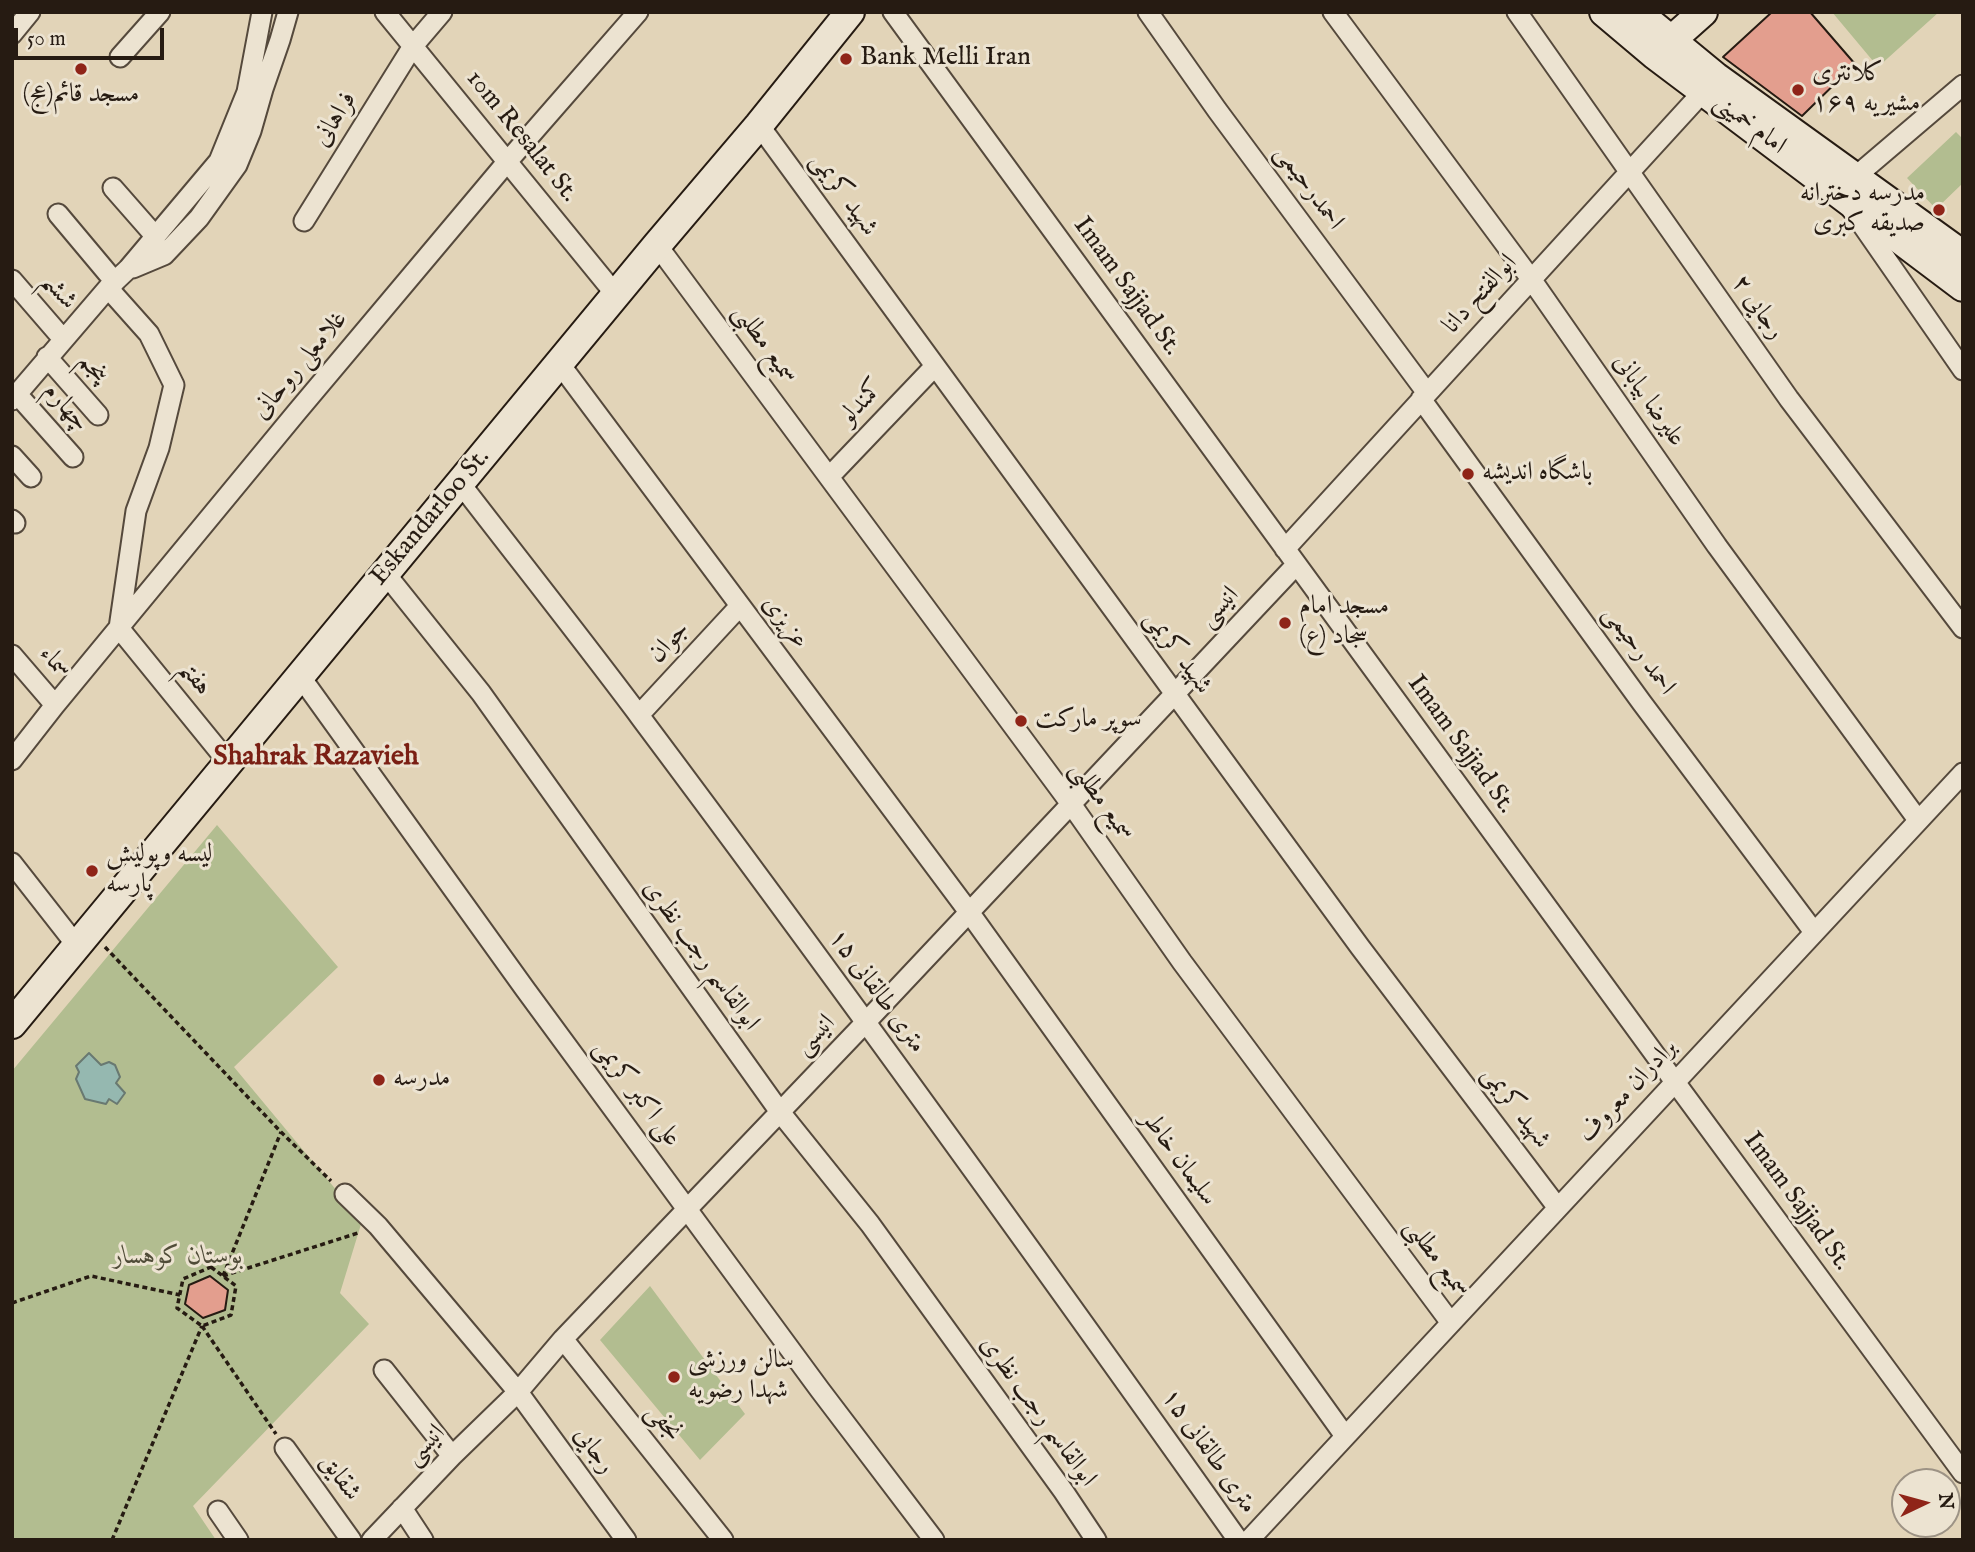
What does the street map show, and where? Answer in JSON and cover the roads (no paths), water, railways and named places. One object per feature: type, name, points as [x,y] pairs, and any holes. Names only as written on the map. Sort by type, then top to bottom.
[{"type":"main road","name":"Eskandarloo St.","points":[[12,1024],[850,12]]},
{"type":"main road","points":[[1663,48],[1703,12]]},
{"type":"main road","name":"امام خمینی","points":[[1629,16],[1663,48],[1848,186],[1963,287]]},
{"type":"main road","name":"امام خمینی","points":[[1848,186],[1963,255]]},
{"type":"street","points":[[12,34],[30,12]]},
{"type":"street","points":[[120,57],[160,12]]},
{"type":"street","points":[[14,397],[219,162],[247,92],[262,12]]},
{"type":"street","points":[[117,280],[164,256],[199,218],[237,164],[251,131],[288,12]]},
{"type":"street","name":"10m Resalat St.","points":[[385,12],[616,295]]},
{"type":"street","name":"فراهانی","points":[[304,221],[413,46],[442,12]]},
{"type":"street","name":"غلامعلی روحانی","points":[[12,760],[296,413],[507,162],[638,12]]},
{"type":"street","name":"Imam Sajjad St.","points":[[893,12],[1963,1473]]},
{"type":"street","name":"احمدرحیمی","points":[[1148,12],[1424,396]]},
{"type":"street","name":"علیرضا بیابانی","points":[[1334,12],[1531,279],[1717,546],[1918,820]]},
{"type":"street","name":"رجایی ۲","points":[[1517,12],[1789,399],[1963,628]]},
{"type":"street","name":"ابوالفتح دانا","points":[[1290,557],[1424,396],[1710,84]]},
{"type":"street","points":[[1963,85],[1848,186],[1963,370]]},
{"type":"street","name":"شهید کریمی","points":[[759,125],[1360,947],[1558,1208]]},
{"type":"street","points":[[113,188],[156,237]]},
{"type":"street","points":[[58,214],[117,280],[149,334],[174,385],[159,447],[135,511],[119,628]]},
{"type":"street","name":"سمیع مطلبی","points":[[657,245],[1451,1323]]},
{"type":"street","name":"ششم","points":[[12,280],[64,339]]},
{"type":"street","name":"پنجم","points":[[47,357],[98,415]]},
{"type":"street","name":"عزیزی","points":[[559,363],[969,912]]},
{"type":"street","name":"کمندلو","points":[[829,477],[935,366]]},
{"type":"street","name":"احمد رحیمی","points":[[1424,396],[1642,703],[1814,932]]},
{"type":"street","name":"چهارم","points":[[14,397],[73,457]]},
{"type":"street","points":[[12,456],[31,477]]},
{"type":"street","name":"۱۵ متری طالقانی","points":[[460,483],[639,715],[1067,1300],[1238,1540]]},
{"type":"street","name":"انیسی","points":[[372,1540],[518,1392],[563,1339],[1175,694],[1290,557]]},
{"type":"street","name":"ابوالقاسم رجب نظری","points":[[385,573],[481,693],[780,1112],[870,1224],[1096,1540]]},
{"type":"street","name":"جوان","points":[[639,715],[739,607]]},
{"type":"street","name":"هفتم","points":[[119,628],[228,762]]},
{"type":"street","name":"سماء","points":[[12,655],[55,705]]},
{"type":"street","name":"علی اکبر کریمی","points":[[300,676],[525,989],[820,1390],[934,1540]]},
{"type":"street","name":"برادران معروف","points":[[1249,1540],[1963,773]]},
{"type":"street","points":[[12,863],[83,938]]},
{"type":"street","name":"سلیمان خاطر","points":[[969,912],[1345,1436]]},
{"type":"street","name":"رجایی","points":[[345,1194],[378,1226],[518,1392],[626,1540]]},
{"type":"street","name":"نجفی","points":[[563,1339],[723,1540]]},
{"type":"street","points":[[384,1370],[452,1456]]},
{"type":"street","name":"شقایق","points":[[285,1448],[351,1540]]},
{"type":"street","points":[[402,1508],[423,1540]]},
{"type":"street","points":[[218,1511],[238,1540]]},
{"type":"water","points":[[89,1053],[101,1065],[109,1062],[115,1065],[120,1077],[116,1083],[125,1093],[117,1104],[109,1099],[106,1104],[85,1099],[76,1079],[79,1072],[76,1066]]},
{"type":"place","name":"Bank Melli Iran","points":[[846,59]]},
{"type":"place","name":"مسجد قائم(عج)","points":[[81,69]]},
{"type":"place","name":"کلانتری ۱۶۹ مشیریه","points":[[1798,90]]},
{"type":"place","name":"مدرسه دخترانه صدیقه کبری","points":[[1939,210]]},
{"type":"place","name":"باشگاه اندیشه","points":[[1468,474]]},
{"type":"place","name":"مسجد امام سجاد (ع)","points":[[1285,623]]},
{"type":"place","name":"سوپر مارکت","points":[[1021,721]]},
{"type":"place","name":"لیسه وپولیش پارسه","points":[[92,871]]},
{"type":"place","name":"مدرسه","points":[[379,1080]]},
{"type":"place","name":"سالن ورزشی شهدا رضویه","points":[[674,1377]]},
{"type":"district","name":"Shahrak Razavieh","points":[[316,758]]},
{"type":"park label","name":"بوستان کوهسار","points":[[178,1258]]}]
